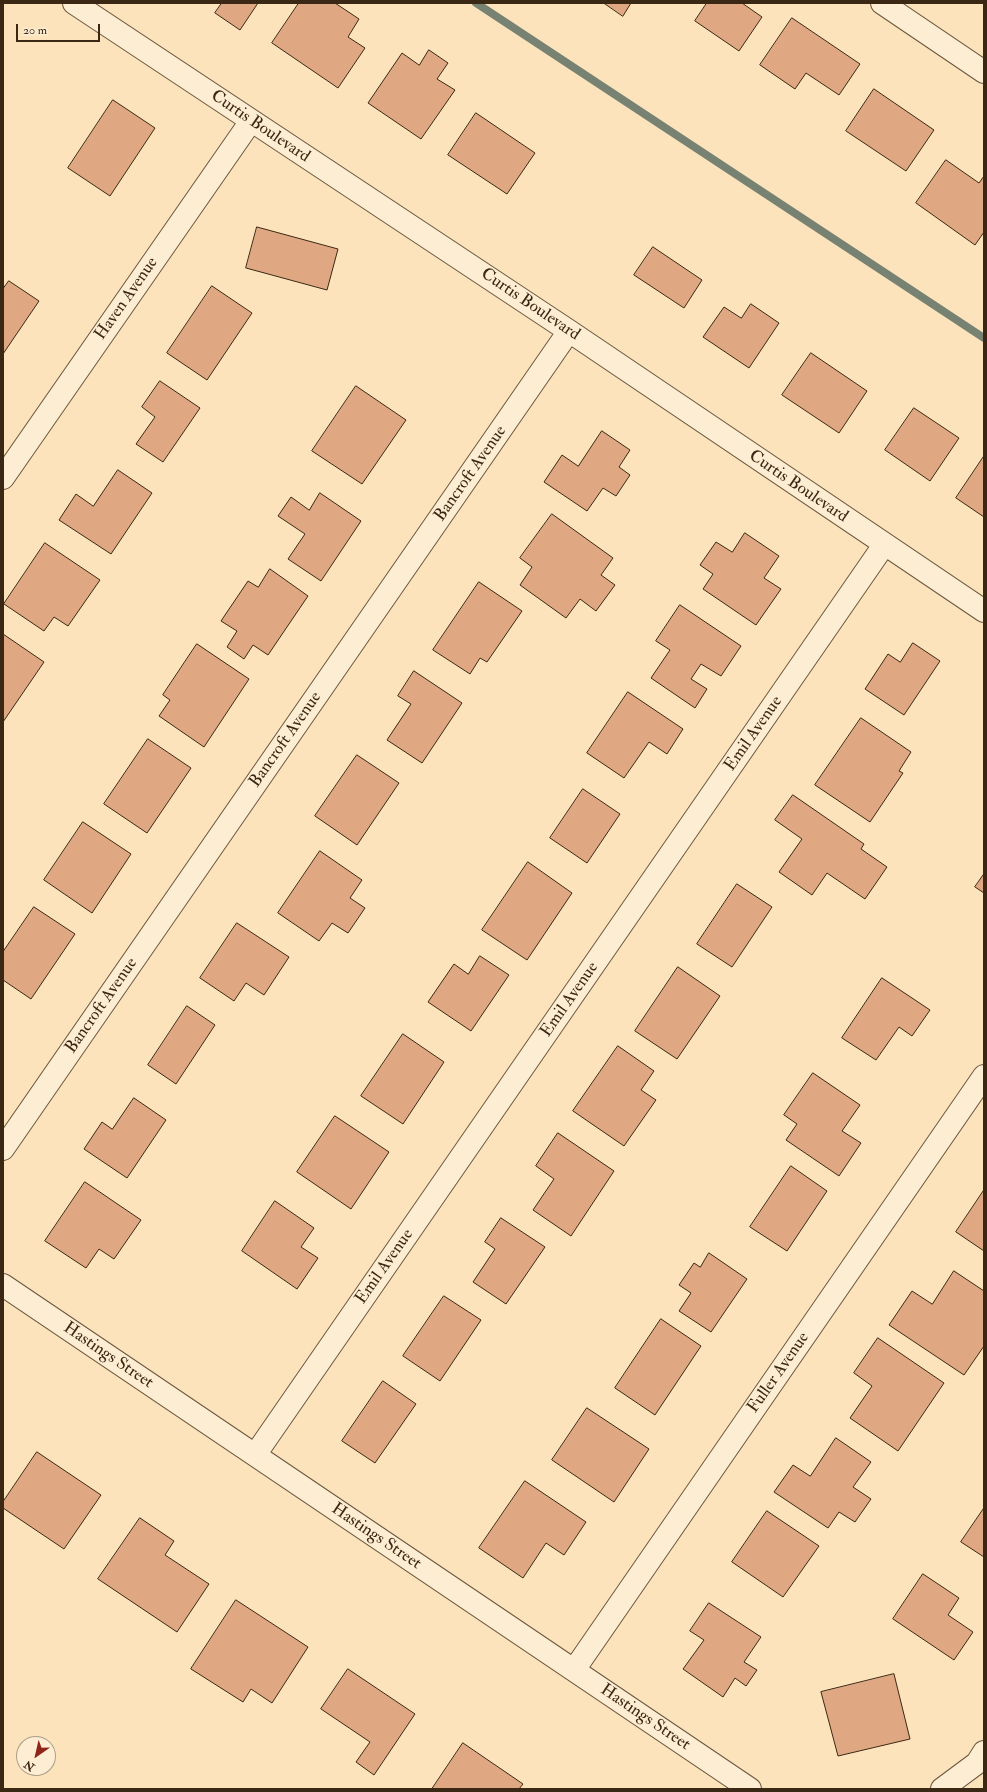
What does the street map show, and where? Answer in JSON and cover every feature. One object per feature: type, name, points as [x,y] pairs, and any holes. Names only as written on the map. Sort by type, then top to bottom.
[{"type":"street","name":"Curtis Boulevard","points":[[74,3],[569,331],[884,545],[984,611]]},
{"type":"street","points":[[882,3],[984,72]]},
{"type":"street","name":"Haven Avenue","points":[[3,478],[251,121]]},
{"type":"street","name":"Bancroft Avenue","points":[[3,1149],[569,331]]},
{"type":"street","name":"Emil Avenue","points":[[255,1455],[884,545]]},
{"type":"street","name":"Fuller Avenue","points":[[574,1670],[984,1076]]},
{"type":"street","name":"Hastings Street","points":[[3,1285],[750,1789]]},
{"type":"street","points":[[942,1789],[977,1763],[984,1752]]},
{"type":"building","points":[[222,3],[258,3],[240,30],[215,13]]},
{"type":"building","points":[[299,3],[335,3],[359,19],[348,37],[365,48],[338,88],[272,43]]},
{"type":"building","points":[[604,3],[631,3],[623,16]]},
{"type":"building","points":[[707,3],[742,3],[762,17],[739,51],[695,21]]},
{"type":"building","points":[[792,18],[860,64],[839,95],[806,73],[795,89],[760,65]]},
{"type":"building","points":[[429,50],[448,63],[437,79],[455,90],[421,139],[368,103],[402,53],[419,65]]},
{"type":"building","points":[[874,89],[934,130],[906,171],[846,131]]},
{"type":"building","points":[[113,100],[155,128],[110,196],[68,168]]},
{"type":"building","points":[[476,113],[535,153],[507,194],[448,155]]},
{"type":"building","points":[[946,160],[979,183],[984,176],[984,232],[975,245],[916,203]]},
{"type":"building","points":[[257,227],[338,249],[327,290],[246,268]]},
{"type":"building","points":[[653,247],[702,280],[684,308],[634,275]]},
{"type":"building","points":[[9,281],[39,301],[3,354],[3,289]]},
{"type":"building","points":[[212,286],[252,313],[207,380],[167,353]]},
{"type":"building","points":[[751,304],[779,323],[749,368],[703,337],[724,307],[741,318]]},
{"type":"building","points":[[811,353],[867,391],[839,433],[782,395]]},
{"type":"building","points":[[160,381],[200,408],[163,462],[136,444],[155,417],[142,407]]},
{"type":"building","points":[[356,386],[406,420],[362,484],[312,451]]},
{"type":"building","points":[[914,408],[959,438],[930,481],[885,450]]},
{"type":"building","points":[[602,431],[630,450],[619,467],[630,475],[616,496],[603,488],[587,511],[544,482],[562,455],[578,466]]},
{"type":"building","points":[[984,456],[984,517],[956,498]]},
{"type":"building","points":[[118,470],[152,493],[111,554],[59,520],[76,494],[93,506]]},
{"type":"building","points":[[320,493],[361,521],[321,581],[288,559],[305,534],[278,516],[291,497],[309,510]]},
{"type":"building","points":[[552,514],[613,558],[601,575],[615,585],[596,611],[580,599],[566,618],[520,585],[532,567],[520,558]]},
{"type":"building","points":[[745,533],[779,556],[764,578],[781,589],[756,625],[703,589],[713,574],[700,565],[716,542],[732,552]]},
{"type":"building","points":[[45,543],[100,580],[68,626],[54,617],[44,631],[4,604]]},
{"type":"building","points":[[270,569],[308,596],[268,655],[253,645],[244,659],[227,647],[237,631],[221,621],[248,581],[258,587]]},
{"type":"building","points":[[479,582],[522,611],[487,662],[480,658],[470,674],[433,650]]},
{"type":"building","points":[[680,605],[741,646],[721,676],[701,664],[691,679],[707,689],[695,708],[651,678],[670,650],[656,641]]},
{"type":"building","points":[[3,634],[44,662],[3,722]]},
{"type":"building","points":[[913,643],[940,661],[904,715],[865,689],[888,654],[900,662]]},
{"type":"building","points":[[197,644],[249,679],[204,747],[159,716],[170,700],[163,695]]},
{"type":"building","points":[[414,671],[462,703],[422,763],[387,740],[411,704],[398,696]]},
{"type":"building","points":[[628,692],[683,729],[667,754],[649,742],[624,778],[587,753]]},
{"type":"building","points":[[861,718],[911,752],[899,771],[903,773],[870,822],[815,785]]},
{"type":"building","points":[[148,739],[191,768],[147,833],[104,804]]},
{"type":"building","points":[[357,755],[399,783],[357,845],[315,816]]},
{"type":"building","points":[[583,789],[620,814],[587,863],[550,838]]},
{"type":"building","points":[[793,795],[864,844],[861,849],[887,867],[865,899],[827,873],[812,895],[779,872],[802,839],[775,820]]},
{"type":"building","points":[[83,822],[131,854],[92,913],[44,880]]},
{"type":"building","points":[[320,851],[362,880],[350,898],[365,908],[348,933],[332,923],[319,941],[278,913]]},
{"type":"building","points":[[528,862],[572,893],[527,960],[482,930]]},
{"type":"building","points":[[984,874],[984,893],[975,887]]},
{"type":"building","points":[[737,884],[772,907],[732,967],[697,944]]},
{"type":"building","points":[[34,907],[75,934],[31,999],[3,980],[3,952]]},
{"type":"building","points":[[237,923],[289,957],[264,995],[246,983],[234,1001],[200,978]]},
{"type":"building","points":[[480,956],[509,975],[471,1031],[428,1002],[454,964],[468,974]]},
{"type":"building","points":[[678,967],[720,996],[677,1059],[635,1031]]},
{"type":"building","points":[[882,978],[930,1010],[912,1036],[899,1027],[876,1060],[842,1038]]},
{"type":"building","points":[[187,1006],[215,1025],[176,1084],[148,1065]]},
{"type":"building","points":[[403,1034],[444,1062],[403,1124],[361,1096]]},
{"type":"building","points":[[618,1046],[654,1071],[641,1090],[656,1100],[624,1146],[573,1111]]},
{"type":"building","points":[[813,1073],[860,1105],[842,1131],[861,1143],[839,1176],[786,1140],[797,1124],[784,1115]]},
{"type":"building","points":[[134,1098],[166,1120],[127,1178],[84,1149],[102,1122],[112,1129]]},
{"type":"building","points":[[335,1116],[389,1152],[351,1209],[297,1172]]},
{"type":"building","points":[[558,1133],[614,1171],[571,1236],[533,1210],[554,1179],[536,1166]]},
{"type":"building","points":[[791,1166],[827,1191],[787,1251],[750,1227]]},
{"type":"building","points":[[85,1182],[141,1220],[114,1259],[99,1249],[86,1268],[45,1241]]},
{"type":"building","points":[[984,1190],[984,1251],[956,1232]]},
{"type":"building","points":[[275,1201],[314,1228],[301,1247],[318,1258],[297,1289],[242,1251]]},
{"type":"building","points":[[501,1218],[545,1247],[506,1304],[473,1282],[495,1249],[485,1242]]},
{"type":"building","points":[[709,1253],[747,1279],[711,1332],[679,1311],[691,1293],[679,1285],[694,1263],[700,1267]]},
{"type":"building","points":[[954,1271],[984,1291],[984,1346],[964,1375],[889,1325],[912,1291],[932,1304]]},
{"type":"building","points":[[444,1296],[481,1320],[440,1381],[403,1356]]},
{"type":"building","points":[[661,1319],[701,1346],[655,1415],[615,1388]]},
{"type":"building","points":[[878,1338],[944,1383],[898,1451],[850,1418],[872,1386],[854,1373]]},
{"type":"building","points":[[383,1381],[416,1404],[375,1463],[342,1441]]},
{"type":"building","points":[[587,1408],[649,1449],[614,1502],[552,1460]]},
{"type":"building","points":[[836,1438],[871,1462],[853,1487],[871,1499],[855,1522],[839,1512],[828,1528],[774,1492],[793,1465],[810,1476]]},
{"type":"building","points":[[37,1452],[101,1495],[64,1549],[3,1508],[3,1502]]},
{"type":"building","points":[[525,1481],[586,1522],[564,1555],[546,1543],[523,1578],[479,1548]]},
{"type":"building","points":[[984,1508],[984,1557],[961,1542]]},
{"type":"building","points":[[767,1511],[819,1546],[783,1597],[732,1562]]},
{"type":"building","points":[[140,1518],[174,1541],[165,1555],[209,1584],[177,1632],[98,1579]]},
{"type":"building","points":[[923,1574],[959,1598],[948,1615],[973,1632],[954,1660],[893,1619]]},
{"type":"building","points":[[236,1600],[308,1647],[272,1703],[251,1689],[243,1702],[191,1669]]},
{"type":"building","points":[[709,1603],[761,1637],[744,1662],[757,1670],[746,1686],[735,1678],[723,1697],[683,1669],[704,1640],[690,1631]]},
{"type":"building","points":[[348,1669],[415,1714],[374,1775],[356,1762],[370,1742],[321,1709]]},
{"type":"building","points":[[894,1674],[910,1739],[838,1756],[821,1692]]},
{"type":"building","points":[[463,1743],[523,1784],[519,1789],[432,1789]]},
{"type":"waterway","points":[[476,3],[984,338]]}]
